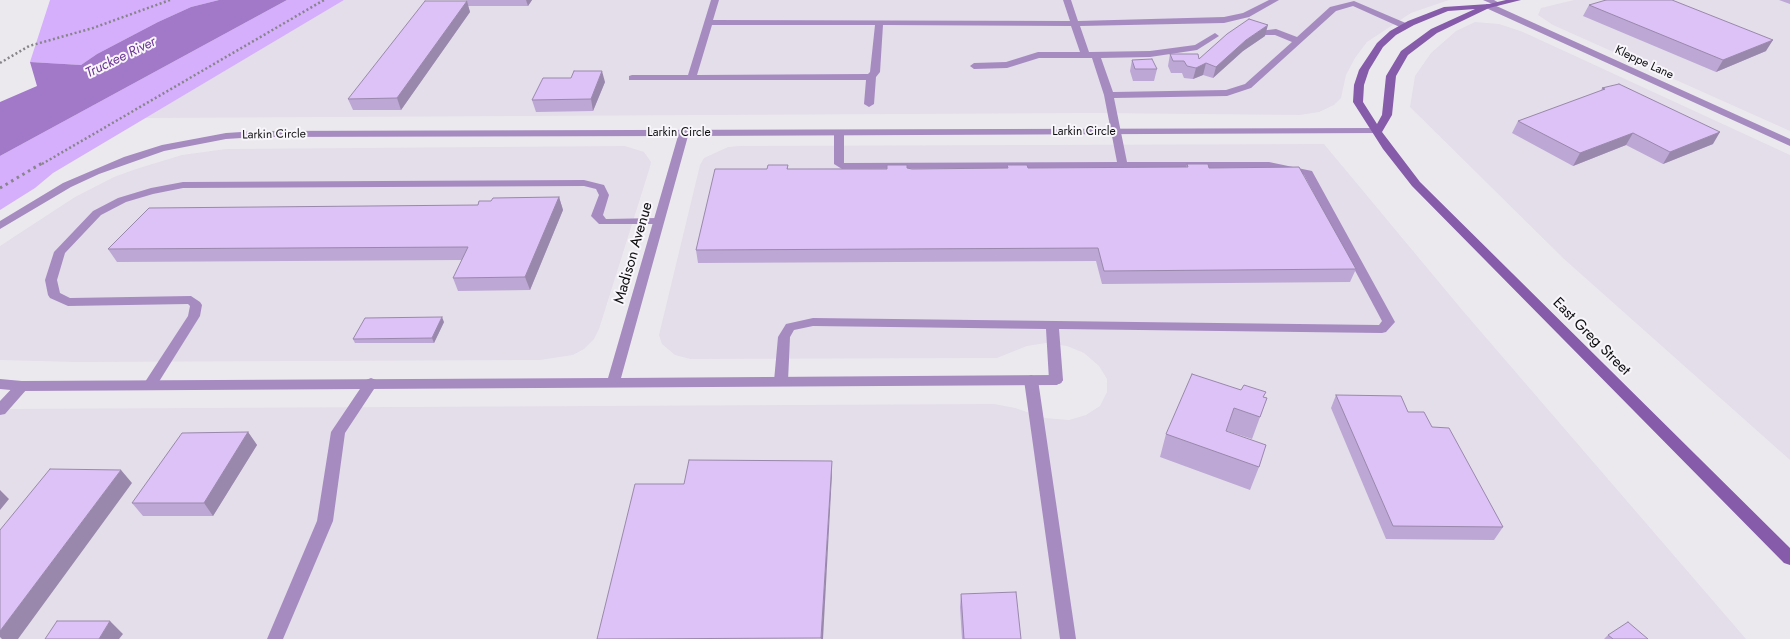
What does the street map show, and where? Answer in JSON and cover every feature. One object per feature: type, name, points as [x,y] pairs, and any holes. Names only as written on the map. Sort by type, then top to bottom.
[{"type":"main road","name":"East Greg Street","points":[[1517,0],[1447,9],[1405,26],[1380,45],[1371,56],[1359,85],[1358,102],[1400,165],[1436,205],[1790,558]]},
{"type":"main road","name":"East Greg Street","points":[[1378,131],[1387,116],[1391,76],[1404,53],[1434,31],[1467,18],[1491,3]]},
{"type":"street","points":[[692,78],[715,0]]},
{"type":"street","points":[[1067,0],[1085,55]]},
{"type":"street","points":[[709,22],[1075,24],[1224,20],[1246,15],[1275,0]]},
{"type":"street","points":[[1109,95],[1227,94],[1248,86],[1333,9],[1354,3],[1405,26]]},
{"type":"street","name":"Kleppe Lane","points":[[1491,3],[1790,143]]},
{"type":"street","points":[[1224,20],[1240,26]]},
{"type":"street","points":[[869,104],[872,78],[875,72],[879,22]]},
{"type":"street","points":[[1262,32],[1276,32],[1298,41]]},
{"type":"street","points":[[974,66],[1007,64],[1038,56],[1150,54],[1197,47],[1215,36]]},
{"type":"street","points":[[1096,55],[1109,95],[1123,166]]},
{"type":"street","points":[[632,78],[872,78]]},
{"type":"street","name":"Larkin Circle","points":[[0,226],[67,185],[103,168],[162,148],[226,136],[1378,131]]},
{"type":"street","points":[[781,381],[784,337],[790,327],[813,322],[1382,329],[1389,322],[1308,173],[1296,169],[1269,165],[842,166],[839,164],[839,132]]},
{"type":"street","name":"Madison Avenue","points":[[613,382],[684,133]]},
{"type":"street","points":[[150,385],[194,316],[196,305],[191,300],[68,302],[54,294],[51,280],[60,252],[97,214],[129,198],[151,191],[183,186],[584,184],[600,187],[604,195],[598,216],[603,222],[658,222]]},
{"type":"street","points":[[0,384],[22,386],[1056,380],[1052,325]]},
{"type":"street","points":[[1031,380],[1068,639]]},
{"type":"street","points":[[276,639],[325,521],[338,432],[371,383]]},
{"type":"street","points":[[0,410],[22,386]]},
{"type":"path","points":[[0,63],[29,46],[93,28],[170,0]]},
{"type":"path","points":[[0,188],[324,0]]},
{"type":"shaded area","points":[[50,0],[219,0],[191,7],[158,22],[97,54],[81,65],[30,62]]},
{"type":"shaded area","points":[[287,0],[344,0],[53,173],[35,188],[0,210],[0,156]]},
{"type":"shaded area","points":[[344,0],[1449,0],[1411,13],[1367,42],[1355,58],[1346,75],[1341,98],[1334,105],[1319,112],[1300,115],[1093,113],[145,118]]},
{"type":"shaded area","points":[[1574,0],[1790,0],[1790,131],[1553,25],[1538,15],[1541,8]]},
{"type":"shaded area","points":[[1475,22],[1499,24],[1523,32],[1790,155],[1790,460],[1564,259],[1410,107],[1415,76],[1431,53],[1456,31]]},
{"type":"shaded area","points":[[1324,144],[1463,311],[1746,639],[0,639],[0,409],[994,404],[1015,408],[1045,418],[1069,420],[1086,415],[1100,406],[1107,392],[1107,379],[1099,366],[1084,353],[1067,346],[1046,343],[1027,346],[997,358],[690,359],[675,355],[662,344],[659,335],[700,165],[704,158],[728,147],[739,146]]},
{"type":"shaded area","points":[[625,146],[644,152],[651,162],[650,167],[599,329],[594,339],[584,349],[573,355],[540,360],[76,362],[0,360],[0,246],[75,197],[114,177],[136,169],[182,155],[226,149]]},
{"type":"water","name":"Truckee River","points":[[219,0],[287,0],[0,156],[0,102],[37,86],[30,62],[81,65],[97,54],[158,22],[191,7]]},
{"type":"building","points":[[1606,0],[1672,0],[1773,40],[1723,60],[1589,5]]},
{"type":"building","points":[[425,1],[467,1],[397,98],[348,99]]},
{"type":"building","points":[[1249,19],[1268,25],[1246,40],[1216,67],[1206,63],[1196,68],[1187,66],[1184,61],[1173,61],[1170,54],[1198,54],[1199,59],[1227,34]]},
{"type":"building","points":[[1152,59],[1157,69],[1135,69],[1132,60]]},
{"type":"building","points":[[574,71],[602,71],[591,99],[532,100],[543,78],[571,78]]},
{"type":"building","points":[[1619,84],[1720,132],[1670,152],[1633,133],[1580,153],[1518,121],[1605,89],[1602,88]]},
{"type":"building","points":[[1187,164],[1208,164],[1209,168],[1299,167],[1356,269],[1104,271],[1098,248],[696,250],[715,169],[767,169],[768,165],[788,165],[787,169],[887,169],[887,165],[907,165],[907,168],[912,169],[1008,168],[1007,165],[1027,165],[1028,168],[1188,167]]},
{"type":"building","points":[[559,197],[525,277],[453,278],[468,247],[108,249],[149,208],[478,205],[479,201],[491,201],[493,198]]},
{"type":"building","points":[[442,317],[432,338],[353,339],[365,318]]},
{"type":"building","points":[[1192,374],[1241,390],[1244,385],[1266,392],[1263,397],[1267,398],[1260,417],[1234,408],[1226,431],[1266,445],[1259,467],[1166,434]]},
{"type":"building","points":[[1336,395],[1401,396],[1408,412],[1424,412],[1432,427],[1449,428],[1503,527],[1393,526]]},
{"type":"building","points":[[248,432],[204,503],[132,503],[182,433]]},
{"type":"building","points":[[689,460],[832,461],[821,638],[597,639],[635,484],[684,484]]},
{"type":"building","points":[[50,469],[121,470],[0,631],[0,530]]},
{"type":"building","points":[[1016,592],[1021,639],[964,639],[961,594]]},
{"type":"building","points":[[57,621],[110,621],[99,639],[45,639]]},
{"type":"building","points":[[1628,622],[1648,639],[1613,639],[1608,635]]}]
